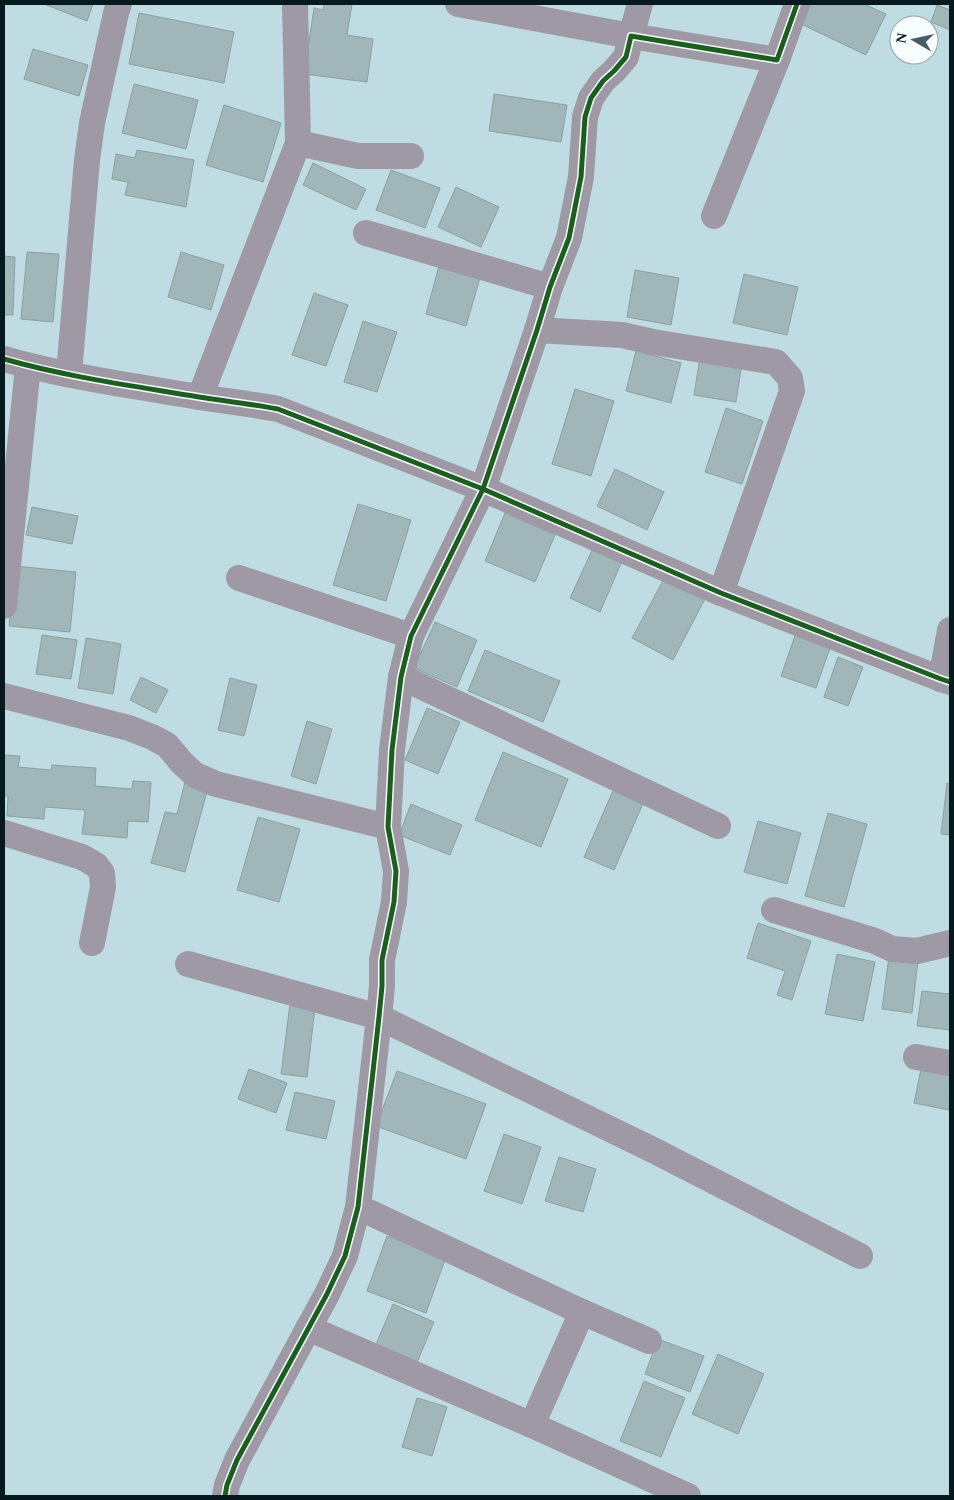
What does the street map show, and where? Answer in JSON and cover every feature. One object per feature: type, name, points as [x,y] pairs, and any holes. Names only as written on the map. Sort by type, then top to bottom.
[{"type":"street","points":[[68,374],[92,123],[119,4]]},
{"type":"street","points":[[200,397],[298,143],[296,4]]},
{"type":"street","points":[[458,4],[631,36],[777,60]]},
{"type":"street","points":[[225,1496],[227,1485],[237,1460],[327,1294],[345,1256],[358,1207],[379,1017],[382,960],[394,902],[396,871],[388,827],[392,750],[401,677],[411,636],[483,489],[550,287],[569,238],[581,177],[586,117],[591,98],[603,81],[626,57],[640,4]]},
{"type":"street","points":[[714,216],[777,60],[797,4]]},
{"type":"street","points":[[298,143],[358,156],[410,156]]},
{"type":"street","points":[[366,233],[550,287]]},
{"type":"street","points":[[537,330],[622,335],[653,342],[776,362],[790,378],[792,391],[720,593]]},
{"type":"street","points":[[4,606],[16,362],[68,374],[278,409],[483,489],[720,593],[946,681],[950,630]]},
{"type":"street","points":[[239,578],[411,636]]},
{"type":"street","points":[[401,677],[718,826]]},
{"type":"street","points":[[4,696],[129,728],[152,737],[167,745],[195,775],[216,784],[388,827]]},
{"type":"street","points":[[4,833],[82,856],[96,865],[102,873],[104,887],[92,943]]},
{"type":"street","points":[[774,910],[875,941],[892,949],[917,951],[950,943]]},
{"type":"street","points":[[188,964],[379,1017],[653,1150],[860,1256]]},
{"type":"street","points":[[916,1057],[950,1063]]},
{"type":"street","points":[[358,1207],[582,1312],[649,1341]]},
{"type":"street","points":[[532,1425],[582,1312]]},
{"type":"street","points":[[308,1328],[532,1425],[688,1496]]},
{"type":"building","points":[[44,4],[93,4],[87,21]]},
{"type":"building","points":[[324,4],[352,4],[347,35],[373,39],[367,82],[304,74],[314,8],[323,10]]},
{"type":"building","points":[[811,4],[864,4],[886,14],[866,55],[801,24]]},
{"type":"building","points":[[937,5],[950,10],[950,30],[939,25],[939,15],[933,15]]},
{"type":"building","points":[[139,13],[234,32],[224,83],[129,64]]},
{"type":"building","points":[[33,49],[88,65],[79,96],[24,79]]},
{"type":"building","points":[[134,84],[198,100],[186,149],[122,133]]},
{"type":"building","points":[[494,94],[567,105],[561,142],[489,131]]},
{"type":"building","points":[[224,105],[281,123],[263,182],[206,165]]},
{"type":"building","points":[[137,150],[194,160],[186,207],[125,195],[128,182],[112,179],[116,154],[135,158]]},
{"type":"building","points":[[313,163],[366,189],[356,210],[303,185]]},
{"type":"building","points":[[391,170],[440,188],[425,228],[376,210]]},
{"type":"building","points":[[456,187],[499,207],[481,247],[438,227]]},
{"type":"building","points":[[27,252],[59,254],[53,322],[21,319]]},
{"type":"building","points":[[181,252],[224,265],[211,310],[168,297]]},
{"type":"building","points":[[4,256],[15,257],[13,315],[4,315]]},
{"type":"building","points":[[439,266],[480,278],[466,326],[426,314]]},
{"type":"building","points":[[635,270],[679,278],[671,325],[627,317]]},
{"type":"building","points":[[744,274],[798,287],[787,335],[733,323]]},
{"type":"building","points":[[314,293],[348,305],[326,366],[292,355]]},
{"type":"building","points":[[363,321],[397,332],[377,392],[344,382]]},
{"type":"building","points":[[636,351],[681,363],[671,403],[626,391]]},
{"type":"building","points":[[700,357],[742,363],[736,402],[694,395]]},
{"type":"building","points":[[575,389],[614,401],[591,476],[552,464]]},
{"type":"building","points":[[726,408],[763,421],[742,484],[705,472]]},
{"type":"building","points":[[615,469],[664,492],[647,530],[597,506]]},
{"type":"building","points":[[358,504],[411,520],[386,601],[333,585]]},
{"type":"building","points":[[32,507],[78,516],[72,544],[26,535]]},
{"type":"building","points":[[505,513],[555,535],[535,582],[485,561]]},
{"type":"building","points":[[594,546],[623,559],[600,612],[570,598]]},
{"type":"building","points":[[15,566],[76,572],[70,632],[9,626]]},
{"type":"building","points":[[666,575],[706,597],[673,660],[632,638]]},
{"type":"building","points":[[435,622],[477,640],[457,687],[414,668]]},
{"type":"building","points":[[796,633],[831,645],[816,688],[781,676]]},
{"type":"building","points":[[42,635],[77,640],[71,679],[36,674]]},
{"type":"building","points":[[86,638],[121,644],[113,694],[78,688]]},
{"type":"building","points":[[485,650],[560,681],[543,722],[468,691]]},
{"type":"building","points":[[838,657],[863,667],[848,706],[824,697]]},
{"type":"building","points":[[141,677],[168,690],[156,713],[130,700]]},
{"type":"building","points":[[230,678],[257,685],[244,736],[218,730]]},
{"type":"building","points":[[427,708],[460,722],[438,774],[405,760]]},
{"type":"building","points":[[307,721],[332,729],[316,784],[291,776]]},
{"type":"building","points":[[503,752],[568,779],[541,847],[475,820]]},
{"type":"building","points":[[4,755],[20,756],[18,767],[51,770],[52,765],[96,768],[95,786],[132,789],[133,781],[151,782],[148,822],[128,821],[127,838],[82,834],[85,810],[45,807],[44,819],[7,816],[8,796],[4,796]]},
{"type":"building","points":[[185,782],[208,788],[185,872],[151,863],[165,812],[177,814]]},
{"type":"building","points":[[947,783],[950,784],[950,835],[941,834]]},
{"type":"building","points":[[615,786],[645,799],[614,870],[584,857]]},
{"type":"building","points":[[411,804],[462,825],[450,855],[399,835]]},
{"type":"building","points":[[828,813],[867,824],[844,907],[805,896]]},
{"type":"building","points":[[258,817],[300,829],[279,902],[237,890]]},
{"type":"building","points":[[758,821],[801,833],[787,884],[744,872]]},
{"type":"building","points":[[758,923],[811,941],[792,1000],[777,995],[785,971],[747,958]]},
{"type":"building","points":[[837,954],[875,962],[863,1021],[825,1014]]},
{"type":"building","points":[[889,956],[918,960],[912,1013],[882,1009]]},
{"type":"building","points":[[922,991],[950,994],[950,1030],[917,1026]]},
{"type":"building","points":[[290,1004],[315,1007],[307,1077],[281,1074]]},
{"type":"building","points":[[249,1069],[287,1083],[276,1113],[238,1099]]},
{"type":"building","points":[[921,1069],[950,1075],[949,1110],[914,1103]]},
{"type":"building","points":[[397,1071],[486,1104],[466,1159],[376,1126]]},
{"type":"building","points":[[295,1092],[335,1101],[326,1139],[286,1130]]},
{"type":"building","points":[[504,1134],[541,1147],[522,1204],[484,1191]]},
{"type":"building","points":[[559,1157],[596,1169],[583,1212],[545,1201]]},
{"type":"building","points":[[387,1236],[446,1257],[426,1313],[367,1291]]},
{"type":"building","points":[[393,1304],[434,1322],[415,1367],[374,1349]]},
{"type":"building","points":[[658,1339],[704,1356],[690,1392],[645,1374]]},
{"type":"building","points":[[718,1354],[764,1374],[738,1434],[692,1414]]},
{"type":"building","points":[[644,1381],[685,1398],[661,1457],[620,1441]]},
{"type":"building","points":[[417,1398],[447,1407],[432,1456],[402,1447]]},
{"type":"cycle path","points":[[225,1496],[227,1485],[237,1460],[327,1294],[345,1256],[358,1207],[379,1017],[382,960],[394,902],[396,871],[388,827],[392,750],[401,677],[411,636],[483,489],[550,287],[569,238],[581,177],[585,117],[591,98],[603,81],[626,57],[631,36],[777,60],[797,4]]},
{"type":"cycle path","points":[[4,359],[101,381],[278,409],[483,489],[721,593],[950,682]]}]
